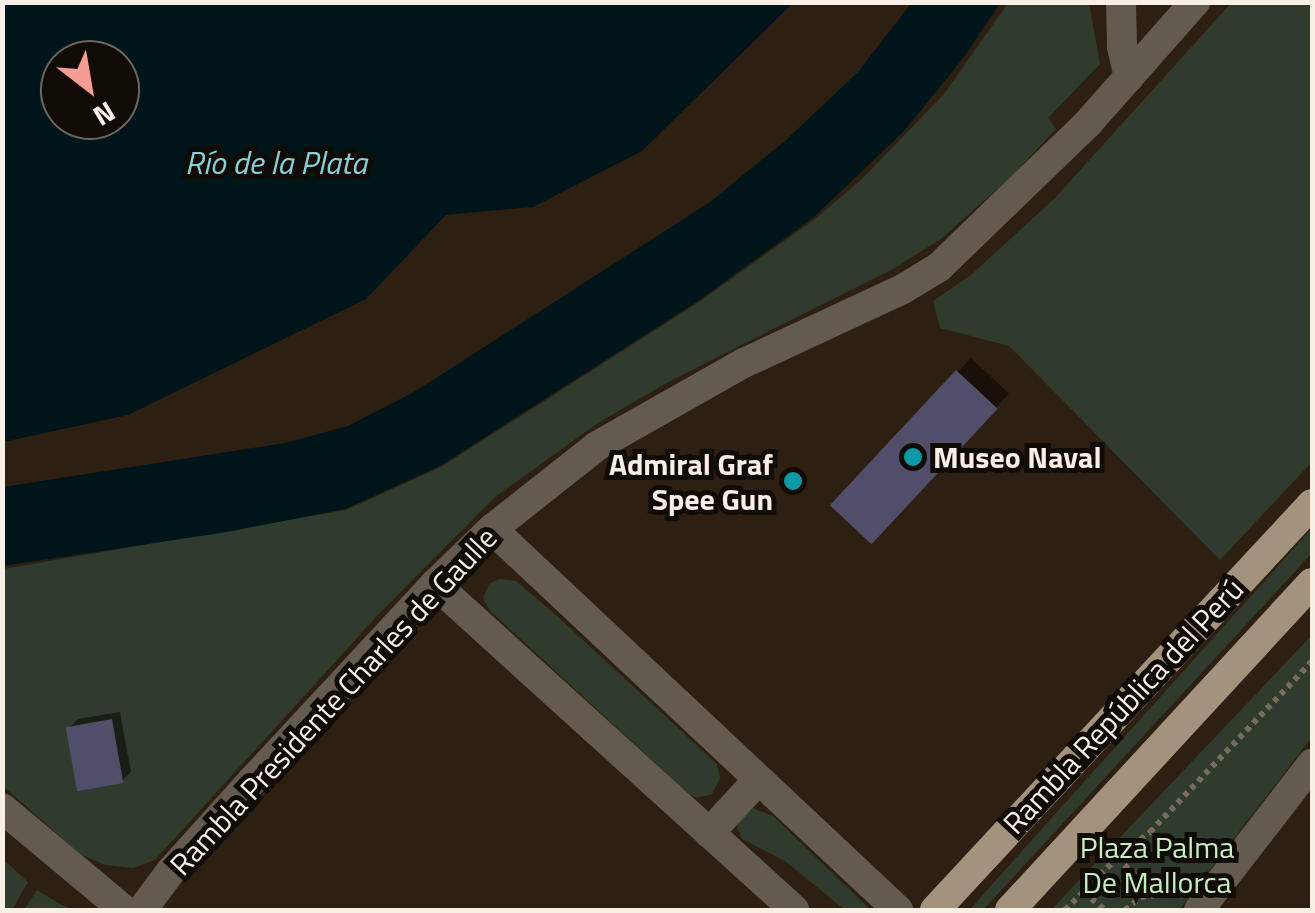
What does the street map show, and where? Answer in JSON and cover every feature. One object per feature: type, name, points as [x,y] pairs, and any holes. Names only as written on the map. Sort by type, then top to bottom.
[{"type":"main road","name":"Rambla República del Perú","points":[[935,910],[1312,504]]},
{"type":"main road","name":"Rambla República del Perú","points":[[1010,910],[1312,583]]},
{"type":"street","points":[[1121,2],[1122,47],[1129,78]]},
{"type":"street","name":"Rambla Presidente Charles de Gaulle","points":[[142,910],[183,858],[436,584],[492,529],[612,438],[744,363],[904,289],[939,267],[1061,150],[1195,2]]},
{"type":"street","points":[[492,529],[898,910]]},
{"type":"street","points":[[436,584],[794,910]]},
{"type":"street","points":[[1202,907],[1312,764]]},
{"type":"street","points":[[709,833],[758,780]]},
{"type":"street","points":[[2,808],[124,910]]},
{"type":"path","points":[[1066,910],[1117,858],[1150,832],[1312,661]]},
{"type":"path","points":[[1117,858],[1155,894]]},
{"type":"path","points":[[1084,892],[1105,910]]},
{"type":"path","points":[[1125,910],[1141,898],[1173,892],[1202,907]]},
{"type":"green space","points":[[1232,2],[1312,3],[1312,462],[1220,560],[1009,346],[940,328],[933,301],[971,275],[1055,198]]},
{"type":"green space","points":[[1008,3],[1089,3],[1100,64],[1048,118],[1056,129],[1014,174],[942,238],[895,268],[672,380],[598,423],[495,497],[376,617],[155,860],[133,868],[105,865],[80,854],[3,786],[3,569],[346,510],[441,467],[699,302],[815,219],[862,179],[944,94]]},
{"type":"green space","points":[[1312,528],[1312,553],[983,910],[969,910]]},
{"type":"green space","points":[[499,579],[516,581],[555,614],[717,764],[720,778],[712,794],[697,798],[689,794],[489,610],[483,598],[489,584]]},
{"type":"green space","name":"Plaza Palma De Mallorca","points":[[1312,635],[1312,737],[1179,910],[1051,910]]},
{"type":"green space","points":[[753,808],[773,816],[871,910],[845,910],[785,861],[742,839],[736,824]]},
{"type":"green space","points":[[3,859],[28,882],[12,910],[3,910]]},
{"type":"green space","points":[[37,890],[58,903],[74,910],[24,910]]},
{"type":"water","name":"Río de la Plata","points":[[3,2],[793,3],[642,151],[533,207],[446,215],[366,299],[128,415],[3,442]]},
{"type":"water","points":[[912,2],[1000,3],[964,57],[905,130],[814,217],[698,301],[440,466],[345,509],[227,532],[3,566],[3,487],[285,443],[348,426],[414,392],[710,202],[785,141],[858,72]]},
{"type":"building","name":"Museo Naval","points":[[956,370],[998,409],[872,544],[830,505]]},
{"type":"building","points":[[112,719],[123,783],[77,791],[66,727]]},
{"type":"place","name":"Museo Naval","points":[[913,457]]},
{"type":"place","name":"Admiral Graf Spee Gun","points":[[793,481]]}]
